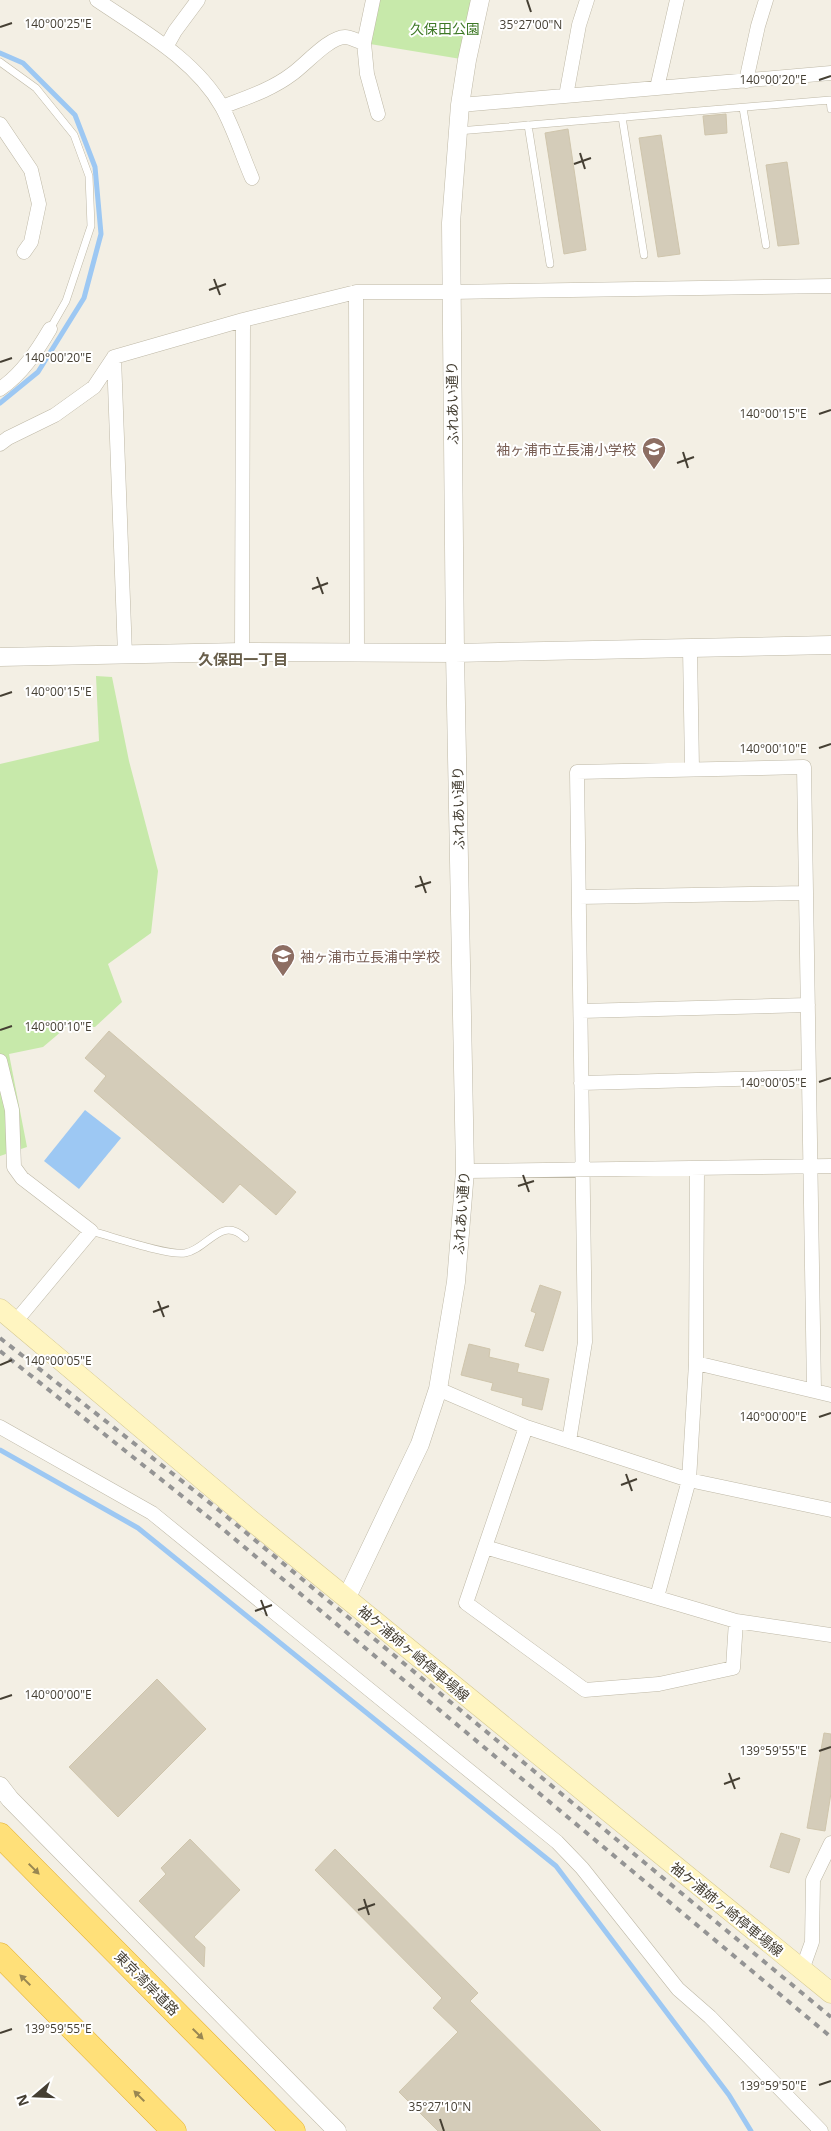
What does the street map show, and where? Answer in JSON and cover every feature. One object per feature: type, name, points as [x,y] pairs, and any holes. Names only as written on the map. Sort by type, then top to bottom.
[{"type":"highway","name":"東京湾岸道路","points":[[0,1835],[293,2131]]},
{"type":"highway","points":[[0,1955],[174,2131]]},
{"type":"main road","name":"袖ケ浦姉ヶ崎停車場線","points":[[0,1309],[247,1516],[831,1993]]},
{"type":"street","points":[[97,0],[166,48],[199,74],[222,107],[252,178]]},
{"type":"street","points":[[166,48],[175,30],[198,0]]},
{"type":"street","points":[[373,0],[364,43],[367,74],[378,114]]},
{"type":"street","name":"ふれあい通り","points":[[347,1597],[420,1444],[438,1389],[456,1282],[465,1171],[455,653],[451,223],[460,105],[467,60],[480,0]]},
{"type":"street","points":[[566,96],[579,25],[587,0]]},
{"type":"street","points":[[657,88],[677,0]]},
{"type":"street","points":[[746,80],[766,0]]},
{"type":"street","points":[[222,107],[269,88],[291,75],[325,46],[336,40],[345,37],[364,43]]},
{"type":"street","points":[[460,105],[831,73]]},
{"type":"street","points":[[0,124],[31,170],[39,204],[31,242],[24,252]]},
{"type":"street","points":[[0,444],[8,438],[55,415],[94,386],[114,357],[243,320],[356,292],[831,286]]},
{"type":"street","points":[[356,292],[357,651]]},
{"type":"street","points":[[242,652],[243,320]]},
{"type":"street","points":[[0,389],[11,382],[37,352],[50,329]]},
{"type":"street","points":[[114,357],[125,655]]},
{"type":"street","points":[[0,657],[242,652],[357,651],[455,653],[831,645]]},
{"type":"street","points":[[690,648],[692,769]]},
{"type":"street","points":[[569,1442],[585,1342],[577,772],[804,767],[814,1391]]},
{"type":"street","points":[[579,897],[806,893]]},
{"type":"street","points":[[580,1011],[808,1005]]},
{"type":"street","points":[[0,1061],[12,1110],[14,1167],[22,1178],[91,1231],[16,1321]]},
{"type":"street","points":[[581,1083],[808,1077]]},
{"type":"street","points":[[465,1171],[831,1166]]},
{"type":"street","points":[[657,1597],[689,1480],[696,1363],[697,1168]]},
{"type":"street","points":[[696,1363],[831,1395]]},
{"type":"street","points":[[438,1389],[526,1427],[689,1480],[831,1510]]},
{"type":"street","points":[[0,1427],[152,1513],[557,1842],[582,1868],[678,1989],[710,2017],[821,2131]]},
{"type":"street","points":[[526,1427],[466,1603],[585,1690],[659,1684],[733,1668],[736,1621]]},
{"type":"street","points":[[485,1547],[736,1621],[831,1635]]},
{"type":"street","points":[[0,1786],[10,1800],[336,2131]]},
{"type":"street","points":[[802,1970],[812,1942],[813,1880],[831,1843]]},
{"type":"lane","points":[[0,62],[36,88],[74,135],[89,176],[91,226],[66,301],[50,329]]},
{"type":"lane","points":[[458,131],[830,100],[831,109]]},
{"type":"lane","points":[[743,108],[766,245]]},
{"type":"lane","points":[[622,117],[644,255]]},
{"type":"lane","points":[[528,125],[550,264]]},
{"type":"lane","points":[[91,1231],[158,1249],[185,1253],[227,1230],[237,1231],[245,1238]]},
{"type":"green space","name":"久保田公園","points":[[373,0],[480,0],[467,60],[364,43]]},
{"type":"green space","points":[[96,676],[112,677],[129,761],[158,871],[151,933],[108,964],[122,1002],[95,1027],[69,1025],[43,1047],[9,1054],[27,1147],[0,1156],[0,764],[99,741]]},
{"type":"water","points":[[85,1110],[121,1138],[79,1189],[44,1161]]},
{"type":"building","points":[[726,114],[727,133],[705,135],[703,116]]},
{"type":"building","points":[[568,129],[586,250],[564,254],[545,133]]},
{"type":"building","points":[[661,135],[680,254],[658,257],[639,138]]},
{"type":"building","points":[[787,162],[799,244],[778,246],[766,165]]},
{"type":"building","points":[[109,1031],[296,1192],[276,1215],[240,1184],[223,1203],[94,1091],[106,1076],[85,1058]]},
{"type":"building","points":[[540,1285],[561,1292],[543,1351],[525,1346],[536,1313],[531,1311]]},
{"type":"building","points":[[469,1344],[490,1349],[489,1357],[519,1364],[517,1372],[549,1379],[542,1410],[522,1405],[523,1398],[491,1390],[493,1383],[461,1375]]},
{"type":"building","points":[[157,1679],[206,1729],[118,1817],[69,1767]]},
{"type":"building","points":[[824,1733],[831,1734],[831,1793],[825,1831],[807,1828]]},
{"type":"building","points":[[781,1833],[800,1839],[789,1873],[770,1867]]},
{"type":"building","points":[[190,1839],[240,1890],[194,1937],[205,1947],[204,1967],[139,1901],[166,1874],[161,1868]]},
{"type":"building","points":[[335,1849],[478,1993],[470,2001],[601,2131],[438,2131],[399,2092],[458,2032],[433,2008],[442,1998],[315,1870]]},
{"type":"waterway","points":[[0,53],[23,63],[75,115],[95,167],[101,234],[84,298],[38,372],[0,403]]},
{"type":"waterway","points":[[0,1450],[138,1528],[556,1866],[729,2095],[751,2131]]},
{"type":"railway","points":[[0,1338],[215,1507],[831,2017]]},
{"type":"railway","points":[[0,1351],[212,1520],[831,2037]]},
{"type":"place","name":"袖ヶ浦市立長浦小学校","points":[[654,470]]},
{"type":"place","name":"袖ヶ浦市立長浦中学校","points":[[283,977]]},
{"type":"district","name":"久保田一丁目","points":[[243,659]]}]
